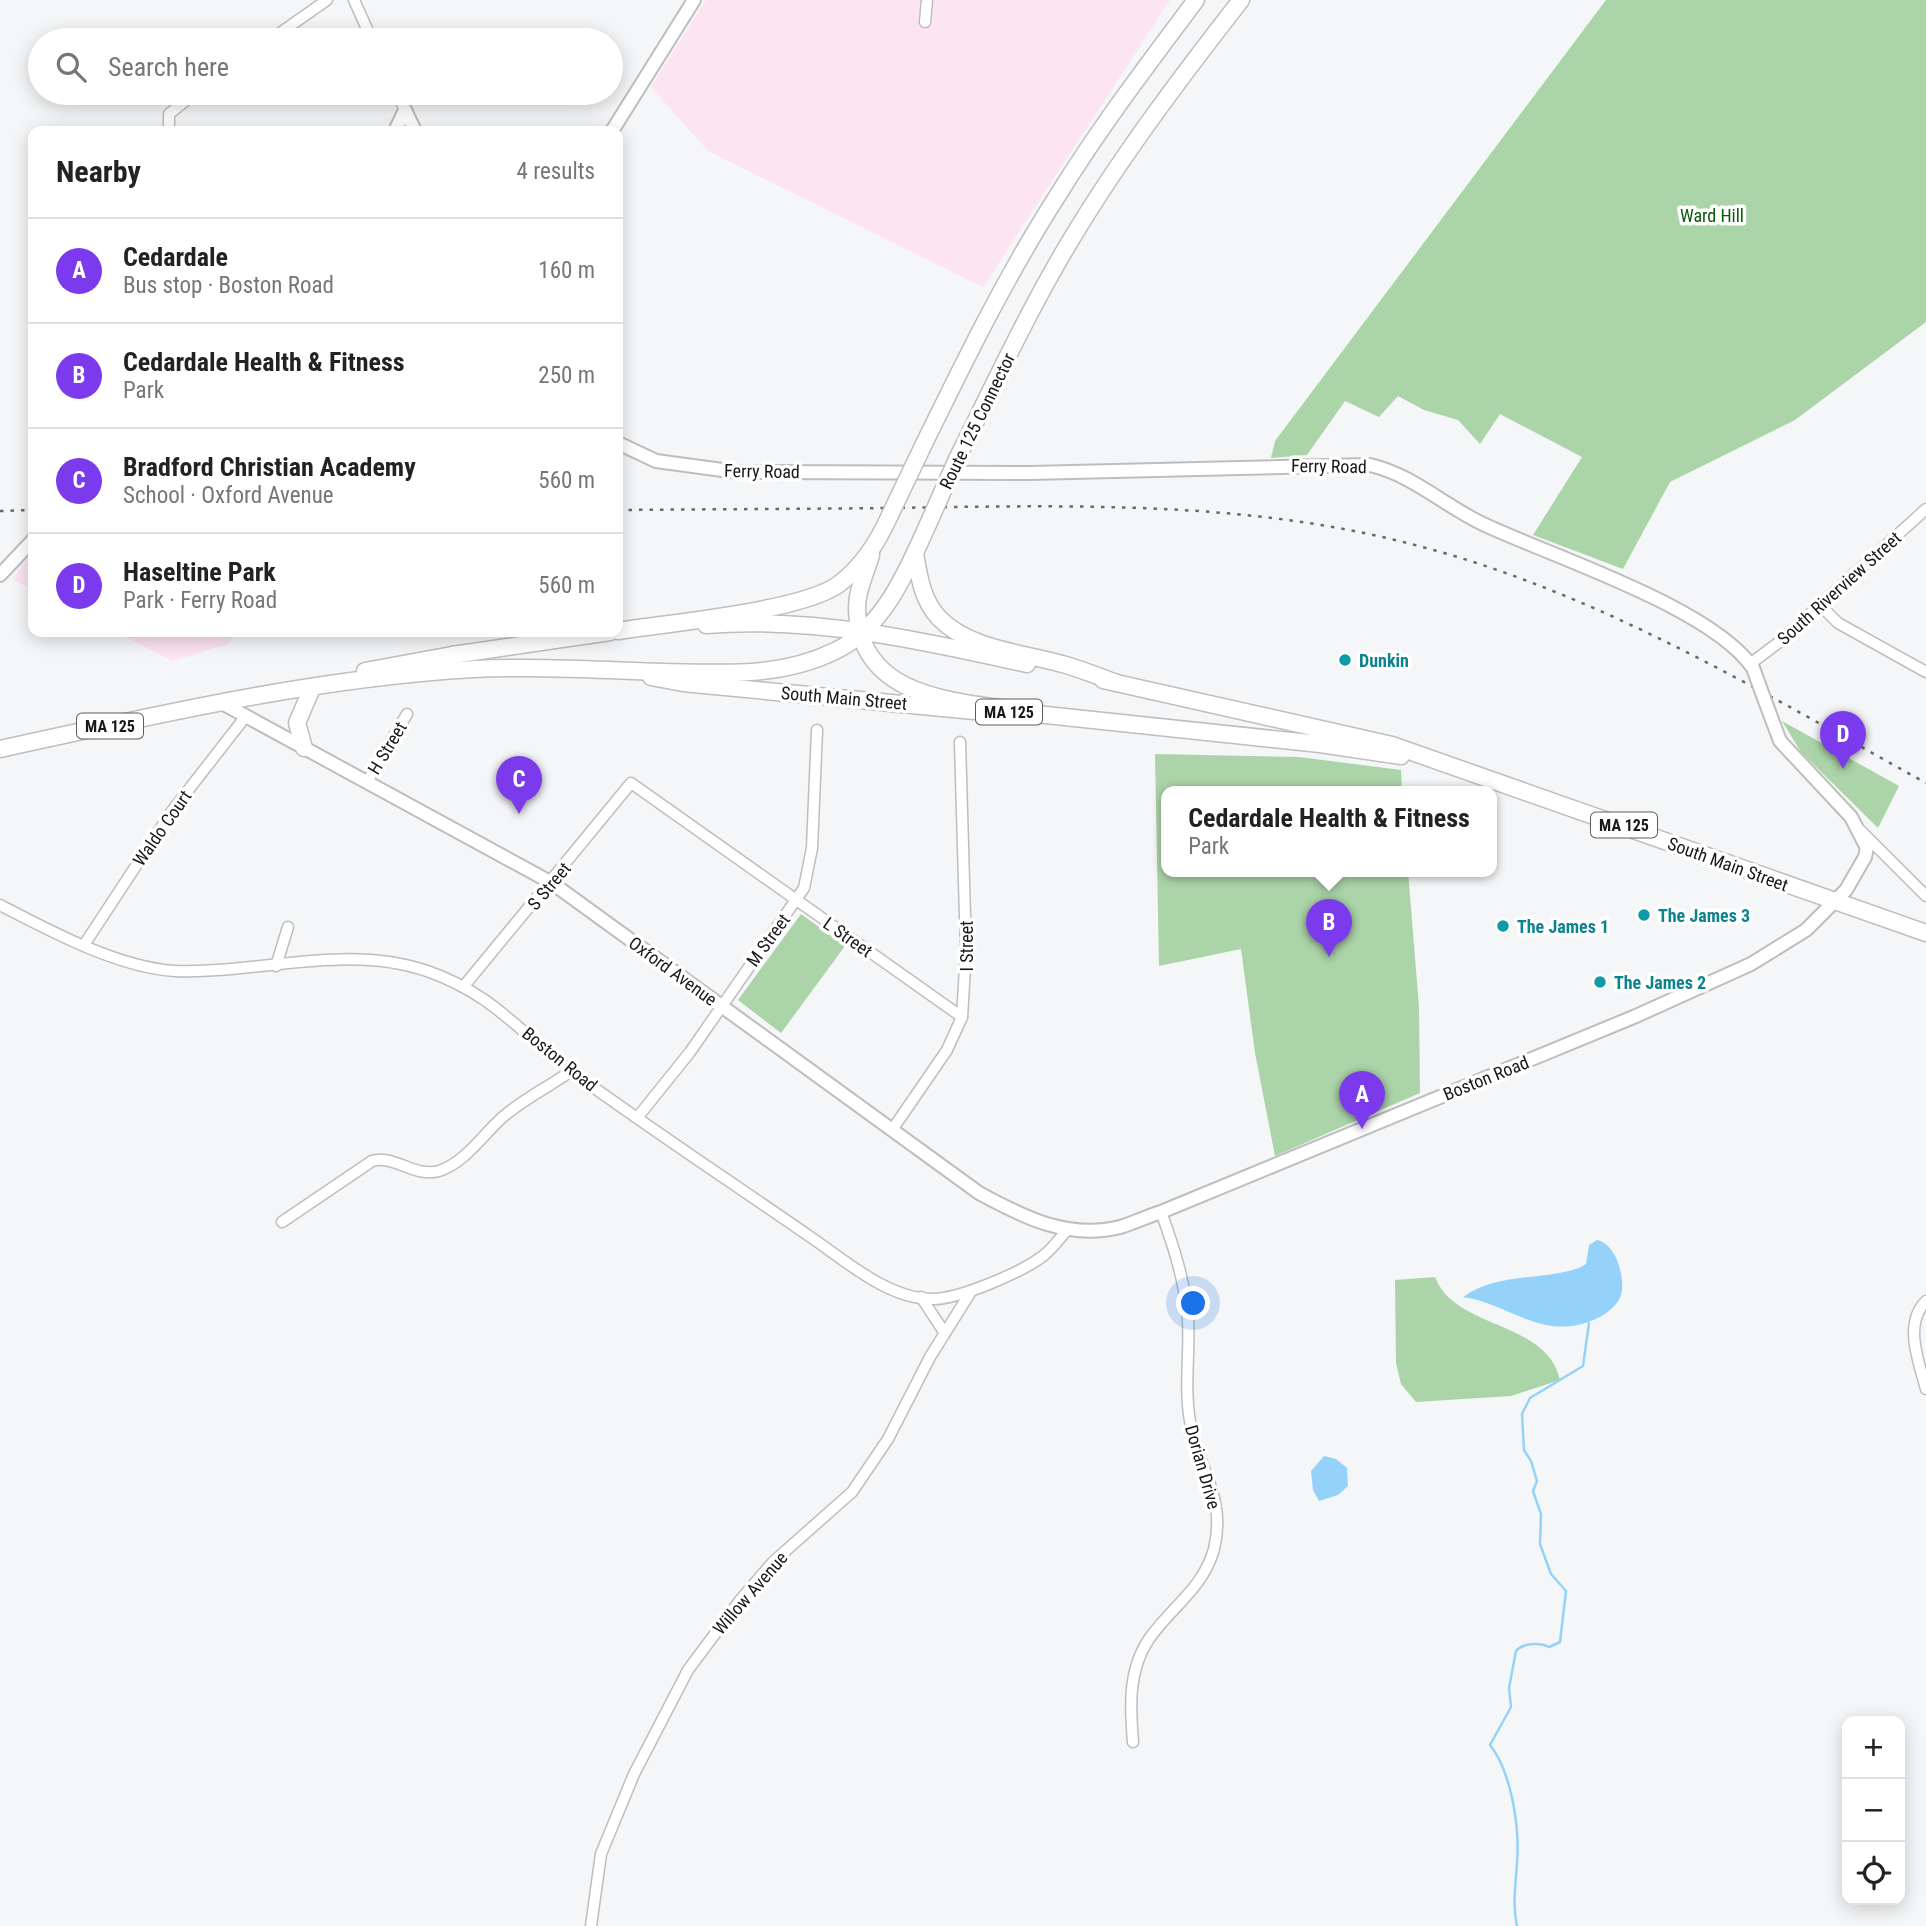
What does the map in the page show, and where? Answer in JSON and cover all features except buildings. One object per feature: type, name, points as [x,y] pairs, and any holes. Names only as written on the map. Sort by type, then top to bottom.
[{"type":"main road","name":"Route 125 Connector","points":[[650,626],[807,599],[837,585],[872,550],[981,329],[1058,194],[1130,87],[1196,0]]},
{"type":"main road","name":"Route 125 Connector","points":[[614,670],[740,673],[778,670],[807,663],[833,652],[862,634],[887,601],[915,552],[957,459],[1036,301],[1078,228],[1112,173],[1241,0]]},
{"type":"main road","points":[[872,550],[858,595],[862,634],[867,650],[880,670],[910,690],[1041,714]]},
{"type":"main road","points":[[915,552],[926,599],[938,618],[951,629],[988,645],[1067,665],[1118,683]]},
{"type":"main road","name":"South Main Street","points":[[623,630],[650,626],[671,628],[771,623],[862,634],[951,647],[1372,739],[1549,797],[1926,933]]},
{"type":"main road","name":"South Main Street","points":[[274,693],[306,682],[452,655],[576,637]]},
{"type":"main road","name":"South Main Street","points":[[220,702],[472,669],[614,670],[683,683],[975,711],[1041,714],[1320,744],[1404,757],[1411,752]]},
{"type":"main road","points":[[304,748],[297,723],[312,688]]},
{"type":"main road","name":"MA 125","points":[[0,749],[220,702]]},
{"type":"street","points":[[287,28],[327,0]]},
{"type":"street","points":[[354,0],[367,28]]},
{"type":"street","points":[[615,126],[694,0]]},
{"type":"street","points":[[925,22],[928,0]]},
{"type":"street","points":[[169,126],[169,114],[180,105]]},
{"type":"street","points":[[403,105],[413,126]]},
{"type":"street","points":[[397,126],[405,110]]},
{"type":"street","name":"Ferry Road","points":[[623,445],[656,461],[737,472],[1030,473],[1370,465],[1402,476],[1479,522],[1694,620],[1736,646],[1752,666],[1780,741],[1841,805],[1860,830]]},
{"type":"street","name":"South Riverview Street","points":[[1752,666],[1926,509]]},
{"type":"street","points":[[0,576],[28,545]]},
{"type":"street","points":[[1820,605],[1838,623],[1926,672]]},
{"type":"street","name":"Oxford Avenue","points":[[220,702],[552,883],[979,1193],[1010,1211],[1068,1229],[1088,1231],[1122,1227]]},
{"type":"street","name":"H Street","points":[[367,782],[407,714]]},
{"type":"street","name":"Waldo Court","points":[[84,945],[172,811],[246,716]]},
{"type":"street","name":"M Street","points":[[637,1118],[669,1080],[720,1005],[797,901],[808,873],[812,848],[817,730]]},
{"type":"street","name":"I Street","points":[[892,1130],[947,1050],[962,1017],[966,951],[960,742]]},
{"type":"street","name":"L Street","points":[[631,783],[962,1017]]},
{"type":"street","name":"S Street","points":[[464,986],[552,883],[631,783]]},
{"type":"street","points":[[1860,830],[1926,896]]},
{"type":"street","points":[[1836,902],[1865,857],[1867,848],[1860,830]]},
{"type":"street","name":"Boston Road","points":[[1122,1227],[1528,1062],[1724,977],[1782,946],[1836,902]]},
{"type":"street","name":"Boston Road","points":[[0,905],[84,945],[152,968],[173,971],[276,966],[335,959],[377,960],[425,970],[464,986],[498,1007],[571,1071],[637,1118],[881,1284],[921,1297],[930,1299],[970,1293],[1043,1256],[1068,1229]]},
{"type":"street","points":[[276,966],[288,926]]},
{"type":"street","points":[[282,1222],[372,1161],[385,1160],[415,1172],[441,1171],[473,1147],[522,1102],[571,1071]]},
{"type":"street","name":"Dorian Drive","points":[[1133,1742],[1130,1704],[1136,1668],[1150,1637],[1201,1581],[1213,1550],[1218,1514],[1211,1480],[1190,1425],[1185,1295],[1176,1251],[1161,1212]]},
{"type":"street","name":"Willow Avenue","points":[[591,1926],[601,1854],[635,1774],[688,1670],[741,1599],[773,1562],[852,1492],[894,1428],[944,1332],[970,1293]]},
{"type":"street","points":[[921,1297],[944,1332]]},
{"type":"street","points":[[1922,1305],[1914,1337],[1926,1389]]},
{"type":"shaded area","points":[[706,0],[1170,0],[983,287],[708,151],[651,87]]},
{"type":"shaded area","points":[[28,559],[28,587],[12,579]]},
{"type":"shaded area","points":[[126,637],[233,637],[228,644],[172,661]]},
{"type":"green space","name":"Ward Hill","points":[[1606,0],[1926,0],[1926,322],[1795,420],[1670,482],[1623,569],[1533,535],[1582,457],[1500,414],[1480,444],[1458,420],[1424,410],[1398,396],[1379,417],[1345,401],[1307,455],[1271,458],[1275,441]]},
{"type":"green space","points":[[1782,721],[1899,786],[1878,828],[1801,752]]},
{"type":"green space","points":[[1155,754],[1299,757],[1401,770],[1402,786],[1161,786],[1161,877],[1408,877],[1419,1007],[1420,1093],[1275,1156],[1255,1053],[1241,949],[1159,966]]},
{"type":"green space","points":[[801,914],[845,946],[781,1033],[738,1000]]},
{"type":"green space","points":[[1435,1277],[1446,1294],[1461,1307],[1538,1346],[1552,1361],[1560,1380],[1511,1396],[1416,1402],[1401,1384],[1396,1363],[1395,1280]]},
{"type":"water","points":[[1597,1240],[1604,1243],[1614,1255],[1621,1271],[1622,1288],[1613,1307],[1586,1323],[1572,1326],[1543,1324],[1463,1297],[1476,1289],[1505,1280],[1579,1268],[1586,1264],[1589,1245]]},
{"type":"water","points":[[1324,1456],[1336,1459],[1347,1468],[1348,1486],[1338,1495],[1319,1501],[1313,1490],[1311,1471]]},
{"type":"waterway","points":[[1517,1926],[1515,1902],[1518,1848],[1515,1816],[1504,1769],[1490,1745],[1511,1707],[1509,1688],[1516,1651],[1527,1645],[1541,1644],[1549,1647],[1560,1642],[1566,1591],[1551,1574],[1540,1544],[1541,1514],[1533,1491],[1537,1481],[1531,1461],[1524,1450],[1522,1414],[1530,1398],[1583,1366],[1589,1323]]},
{"type":"railway","points":[[623,510],[1069,506],[1184,510],[1298,521],[1355,531],[1479,564],[1546,588],[1611,616],[1739,679],[1926,783]]},
{"type":"railway","points":[[0,511],[28,510]]},
{"type":"place","name":"Dunkin","points":[[1345,660]]},
{"type":"place","name":"Haseltine Park","points":[[1843,769]]},
{"type":"place","name":"Bradford Christian Academy","points":[[519,814]]},
{"type":"place","name":"The James 3","points":[[1644,915]]},
{"type":"place","name":"The James 1","points":[[1503,926]]},
{"type":"place","name":"Cedardale Health & Fitness","points":[[1329,957]]},
{"type":"place","name":"The James 2","points":[[1600,982]]},
{"type":"place","name":"Cedardale","points":[[1362,1129]]}]
